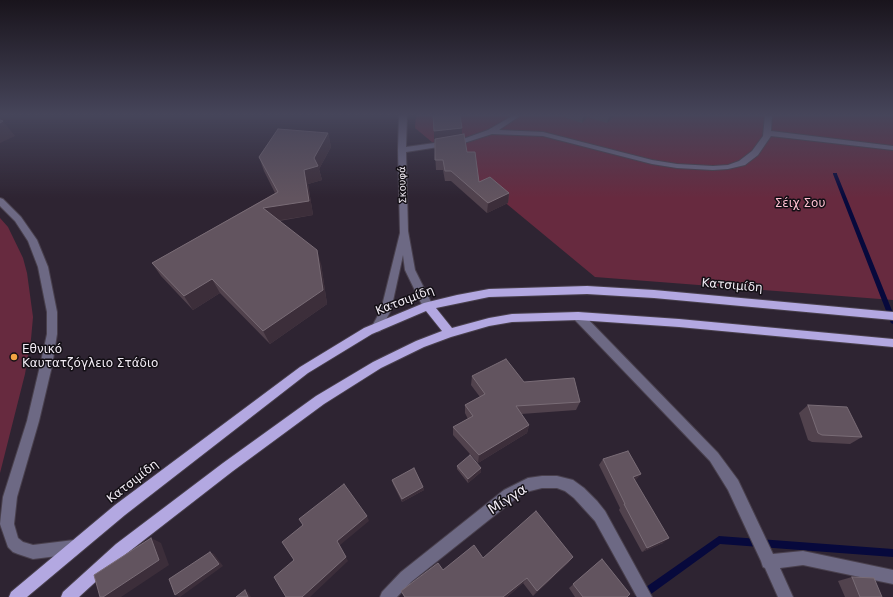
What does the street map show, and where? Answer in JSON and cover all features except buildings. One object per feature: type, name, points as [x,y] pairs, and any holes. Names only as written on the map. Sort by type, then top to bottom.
[{"type":"main road","name":"Κατσιμίδη","points":[[16,597],[74,547],[284,384],[327,355],[376,328],[428,306],[457,298],[489,293],[587,290],[654,294],[890,316]]},
{"type":"main road","points":[[428,306],[450,333]]},
{"type":"main road","points":[[68,597],[121,550],[315,404],[377,365],[420,344],[450,333],[489,322],[507,319],[544,316],[578,316],[687,323],[891,343]]},
{"type":"street","name":"Σκουφά","points":[[402,143],[404,231],[410,270],[428,306]]},
{"type":"street","points":[[402,150],[457,143]]},
{"type":"street","points":[[576,143],[645,161],[705,169],[728,167],[746,160],[759,148],[762,143]]},
{"type":"street","points":[[850,143],[893,148]]},
{"type":"street","points":[[0,201],[18,219],[32,240],[43,267],[52,312],[52,334],[46,366],[33,421],[11,491],[7,524],[13,542],[18,547],[26,550],[33,552],[74,547]]},
{"type":"street","name":"Σκουφά","points":[[376,328],[386,310],[404,231]]},
{"type":"street","points":[[578,316],[714,457],[734,485],[758,541],[786,597]]},
{"type":"street","name":"Μίγγα","points":[[387,597],[406,577],[509,495],[535,483],[557,482],[574,488],[588,501],[600,516],[645,596]]},
{"type":"street","points":[[768,562],[803,558],[893,577]]},
{"type":"green space","name":"Σέιχ Σου","points":[[433,143],[893,143],[893,300],[595,277]]},
{"type":"green space","name":"Εθνικό Καυτατζόγλειο Στάδιο","points":[[0,218],[8,227],[23,258],[27,273],[33,317],[25,374],[0,473]]},
{"type":"waterway","points":[[835,174],[893,321]]},
{"type":"waterway","points":[[639,597],[719,540],[893,553]]},
{"type":"place","name":"Εθνικό Καυτατζόγλειο Στάδιο","points":[[14,357]]}]
